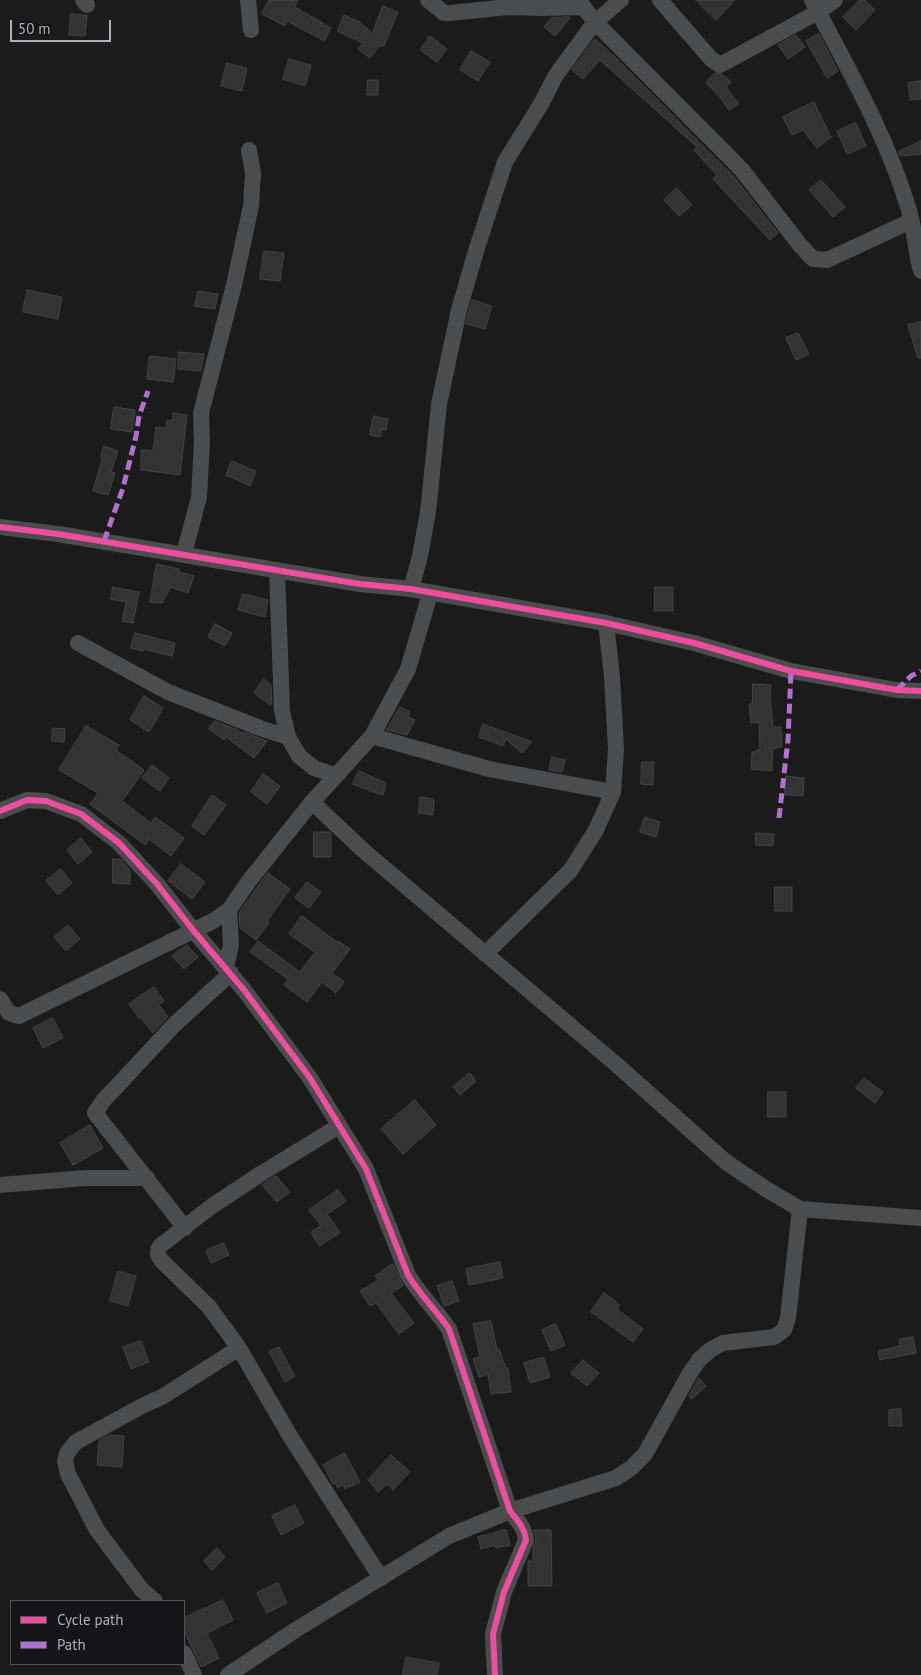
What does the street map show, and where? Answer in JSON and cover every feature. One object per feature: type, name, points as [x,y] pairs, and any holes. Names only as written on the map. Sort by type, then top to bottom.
[{"type":"street","points":[[248,0],[251,30]]},
{"type":"street","points":[[428,0],[449,6],[463,13],[508,7],[544,8],[581,3],[595,22],[742,170],[800,245],[814,258],[827,260],[911,221]]},
{"type":"street","points":[[411,589],[420,556],[428,512],[439,404],[459,310],[505,162],[541,104],[556,75],[595,22],[621,0]]},
{"type":"street","points":[[660,0],[711,59],[720,65],[815,6],[835,0]]},
{"type":"street","points":[[815,6],[874,119],[898,177],[909,209],[921,271]]},
{"type":"street","points":[[184,554],[199,497],[202,442],[201,412],[234,285],[251,206],[253,173],[249,150]]},
{"type":"street","points":[[0,527],[58,534],[360,584],[411,589],[430,594],[606,623],[694,644],[791,671],[897,690],[921,691]]},
{"type":"street","points":[[277,570],[282,711],[288,737],[299,756],[314,768],[335,775]]},
{"type":"street","points":[[0,999],[9,1013],[18,1016],[213,921],[228,910],[312,802],[372,736],[408,669],[430,594]]},
{"type":"street","points":[[485,954],[570,871],[596,830],[613,792],[616,749],[612,677],[606,623]]},
{"type":"street","points":[[78,643],[168,692],[288,737]]},
{"type":"street","points":[[372,736],[489,769],[613,792]]},
{"type":"street","points":[[0,811],[27,800],[46,801],[81,814],[119,843],[157,884],[193,930],[228,970],[310,1078],[366,1169],[408,1275],[418,1291],[449,1329],[510,1511],[521,1524],[525,1533],[526,1540],[504,1592],[493,1634],[495,1675]]},
{"type":"street","points":[[312,802],[364,851],[617,1065],[726,1162],[766,1189],[800,1208],[921,1218]]},
{"type":"street","points":[[185,1228],[96,1115],[96,1109],[228,970],[231,945],[228,910]]},
{"type":"street","points":[[339,1126],[262,1172],[212,1206],[160,1246],[158,1255],[209,1307],[239,1348],[290,1436],[381,1578]]},
{"type":"street","points":[[0,1185],[85,1178],[147,1178]]},
{"type":"street","points":[[228,1675],[297,1629],[449,1536],[510,1511],[616,1478],[631,1468],[645,1454],[690,1373],[699,1360],[710,1350],[723,1344],[774,1337],[784,1330],[788,1318],[800,1208]]},
{"type":"street","points":[[154,1600],[142,1590],[97,1530],[68,1474],[65,1461],[67,1453],[76,1442],[162,1397],[239,1348]]},
{"type":"street","points":[[185,1655],[194,1675]]},
{"type":"building","points":[[269,0],[298,0],[295,7],[331,28],[324,41],[287,21],[285,26],[262,14]]},
{"type":"building","points":[[696,0],[735,0],[716,20]]},
{"type":"building","points":[[860,0],[865,0],[875,10],[856,30],[843,17]]},
{"type":"building","points":[[383,6],[398,12],[384,46],[380,45],[370,58],[358,49],[363,43],[337,31],[344,15],[360,22],[372,33]]},
{"type":"building","points":[[71,14],[87,15],[85,36],[69,35]]},
{"type":"building","points":[[569,17],[555,36],[544,27],[551,18]]},
{"type":"building","points":[[819,34],[838,71],[827,78],[806,41]]},
{"type":"building","points":[[796,35],[805,47],[788,59],[778,45]]},
{"type":"building","points":[[430,36],[447,49],[437,62],[420,50]]},
{"type":"building","points":[[595,39],[734,177],[778,233],[770,240],[713,179],[717,175],[694,150],[697,147],[600,60],[583,79],[572,70]]},
{"type":"building","points":[[471,51],[490,62],[478,81],[460,70]]},
{"type":"building","points":[[289,59],[311,65],[305,86],[283,79]]},
{"type":"building","points":[[227,63],[247,68],[242,91],[221,86]]},
{"type":"building","points":[[715,73],[722,74],[731,82],[726,87],[739,104],[729,110],[706,83]]},
{"type":"building","points":[[368,80],[378,80],[378,95],[367,95]]},
{"type":"building","points":[[921,81],[921,99],[910,100],[908,83]]},
{"type":"building","points":[[814,102],[831,137],[817,148],[803,130],[792,135],[783,117]]},
{"type":"building","points":[[856,123],[866,146],[847,154],[837,131]]},
{"type":"building","points":[[921,141],[921,154],[900,156],[899,152]]},
{"type":"building","points":[[821,180],[845,207],[833,217],[809,190]]},
{"type":"building","points":[[677,188],[692,205],[679,216],[664,200]]},
{"type":"building","points":[[264,251],[284,253],[280,281],[260,279]]},
{"type":"building","points":[[27,290],[62,297],[58,319],[23,312]]},
{"type":"building","points":[[198,291],[218,294],[215,309],[195,306]]},
{"type":"building","points":[[472,300],[492,306],[485,329],[466,324]]},
{"type":"building","points":[[921,322],[921,358],[918,358],[908,325]]},
{"type":"building","points":[[798,333],[809,354],[796,360],[786,338]]},
{"type":"building","points":[[179,352],[204,354],[201,371],[178,369]]},
{"type":"building","points":[[150,356],[176,359],[173,382],[147,379]]},
{"type":"building","points":[[114,407],[135,410],[132,432],[111,429]]},
{"type":"building","points":[[173,413],[187,415],[180,475],[141,470],[141,450],[153,451],[156,427],[166,428],[167,420],[172,421]]},
{"type":"building","points":[[374,416],[388,419],[386,430],[382,429],[380,437],[370,435]]},
{"type":"building","points":[[104,446],[118,451],[111,472],[115,473],[108,495],[93,491]]},
{"type":"building","points":[[232,461],[256,471],[250,486],[226,475]]},
{"type":"building","points":[[157,564],[179,569],[179,572],[194,576],[188,593],[171,587],[162,603],[150,602]]},
{"type":"building","points":[[113,587],[139,592],[133,623],[122,621],[126,602],[111,599]]},
{"type":"building","points":[[655,587],[673,587],[673,611],[655,611]]},
{"type":"building","points":[[243,594],[268,600],[265,617],[238,610]]},
{"type":"building","points":[[215,624],[232,633],[225,646],[208,637]]},
{"type":"building","points":[[135,633],[175,643],[172,656],[131,648]]},
{"type":"building","points":[[264,679],[271,685],[272,703],[270,705],[254,693]]},
{"type":"building","points":[[753,684],[771,685],[770,697],[773,727],[781,727],[782,747],[773,748],[772,771],[751,769],[752,752],[760,750],[759,722],[751,723],[749,704],[752,704]]},
{"type":"building","points":[[144,696],[163,708],[149,732],[130,720]]},
{"type":"building","points":[[400,707],[410,712],[408,717],[415,720],[407,735],[387,730]]},
{"type":"building","points":[[215,721],[238,730],[243,734],[244,732],[267,741],[254,758],[226,737],[224,740],[209,729]]},
{"type":"building","points":[[483,724],[532,742],[522,753],[506,739],[503,746],[479,737]]},
{"type":"building","points":[[86,726],[119,745],[116,750],[144,770],[122,801],[151,823],[155,817],[184,838],[171,856],[149,839],[145,845],[90,804],[98,793],[59,770]]},
{"type":"building","points":[[53,728],[65,729],[64,742],[52,741]]},
{"type":"building","points":[[552,757],[565,760],[562,772],[549,770]]},
{"type":"building","points":[[642,762],[654,762],[653,785],[641,784]]},
{"type":"building","points":[[152,765],[169,778],[160,791],[142,778]]},
{"type":"building","points":[[359,771],[386,783],[383,795],[353,784]]},
{"type":"building","points":[[263,774],[280,786],[267,804],[251,792]]},
{"type":"building","points":[[786,776],[804,778],[803,796],[785,795]]},
{"type":"building","points":[[212,795],[226,805],[204,835],[192,826]]},
{"type":"building","points":[[420,797],[434,799],[433,815],[419,813]]},
{"type":"building","points":[[645,817],[660,822],[656,837],[640,832]]},
{"type":"building","points":[[314,832],[330,832],[331,857],[314,857]]},
{"type":"building","points":[[756,833],[774,834],[773,846],[756,845]]},
{"type":"building","points":[[81,838],[92,852],[78,864],[67,850]]},
{"type":"building","points":[[113,859],[121,859],[130,870],[130,884],[113,883]]},
{"type":"building","points":[[181,864],[205,882],[192,899],[168,881]]},
{"type":"building","points":[[61,869],[72,883],[58,895],[46,881]]},
{"type":"building","points":[[268,873],[290,889],[256,940],[240,928],[239,913]]},
{"type":"building","points":[[307,882],[321,892],[309,908],[295,898]]},
{"type":"building","points":[[775,887],[792,887],[792,911],[775,911]]},
{"type":"building","points":[[302,916],[337,942],[350,949],[332,973],[344,982],[336,993],[322,982],[307,1002],[284,985],[288,979],[250,952],[258,941],[300,972],[315,952],[289,934]]},
{"type":"building","points":[[68,925],[80,939],[66,951],[54,937]]},
{"type":"building","points":[[187,945],[198,957],[184,969],[172,956]]},
{"type":"building","points":[[154,987],[164,1001],[159,1005],[168,1017],[153,1033],[129,1004]]},
{"type":"building","points":[[53,1018],[63,1038],[43,1048],[33,1028]]},
{"type":"building","points":[[470,1073],[476,1081],[460,1095],[453,1087]]},
{"type":"building","points":[[864,1078],[883,1092],[875,1103],[856,1088]]},
{"type":"building","points":[[768,1092],[786,1092],[786,1117],[768,1117]]},
{"type":"building","points":[[415,1100],[436,1125],[403,1154],[381,1129]]},
{"type":"building","points":[[90,1125],[103,1148],[73,1165],[60,1143]]},
{"type":"building","points":[[276,1176],[290,1192],[277,1202],[262,1185]]},
{"type":"building","points":[[338,1190],[346,1201],[327,1214],[340,1233],[319,1246],[311,1232],[321,1226],[309,1210]]},
{"type":"building","points":[[224,1243],[229,1255],[211,1263],[206,1251]]},
{"type":"building","points":[[500,1262],[503,1278],[469,1285],[466,1269]]},
{"type":"building","points":[[393,1264],[403,1286],[391,1293],[414,1323],[399,1334],[376,1303],[370,1306],[360,1291],[378,1280],[375,1276]]},
{"type":"building","points":[[118,1271],[136,1276],[128,1306],[110,1301]]},
{"type":"building","points":[[452,1281],[459,1301],[444,1306],[437,1286]]},
{"type":"building","points":[[604,1293],[620,1305],[617,1309],[643,1329],[633,1342],[591,1312]]},
{"type":"building","points":[[491,1321],[497,1350],[499,1349],[506,1368],[508,1368],[511,1392],[491,1394],[488,1374],[479,1377],[473,1359],[480,1357],[473,1324]]},
{"type":"building","points":[[556,1324],[565,1345],[551,1351],[542,1330]]},
{"type":"building","points":[[913,1337],[916,1353],[880,1360],[878,1351],[900,1346],[899,1340]]},
{"type":"building","points":[[141,1341],[149,1362],[131,1369],[123,1347]]},
{"type":"building","points":[[279,1347],[295,1376],[285,1382],[269,1352]]},
{"type":"building","points":[[544,1358],[550,1377],[530,1383],[524,1363]]},
{"type":"building","points":[[583,1360],[599,1373],[587,1386],[571,1373]]},
{"type":"building","points":[[699,1378],[706,1386],[692,1399],[689,1396]]},
{"type":"building","points":[[901,1409],[902,1426],[889,1426],[889,1410]]},
{"type":"building","points":[[109,1435],[124,1436],[122,1467],[97,1465],[99,1441]]},
{"type":"building","points":[[345,1453],[360,1482],[345,1489],[343,1485],[338,1488],[335,1483],[333,1484],[323,1465]]},
{"type":"building","points":[[391,1455],[410,1472],[393,1490],[387,1484],[378,1492],[368,1480]]},
{"type":"building","points":[[295,1505],[304,1523],[281,1535],[272,1516]]},
{"type":"building","points":[[506,1530],[510,1545],[496,1548],[495,1545],[481,1549],[478,1537]]},
{"type":"building","points":[[534,1530],[551,1530],[552,1586],[528,1586],[528,1561],[533,1561],[533,1548],[536,1539]]},
{"type":"building","points":[[217,1548],[225,1557],[212,1570],[204,1561]]},
{"type":"building","points":[[278,1583],[287,1603],[267,1613],[257,1593]]},
{"type":"building","points":[[223,1600],[233,1620],[207,1633],[219,1658],[201,1667],[185,1633],[185,1618]]},
{"type":"building","points":[[406,1657],[439,1663],[437,1675],[403,1675]]},
{"type":"marked path","points":[[104,541],[123,488],[139,416],[148,391]]},
{"type":"marked path","points":[[779,818],[788,740],[791,671]]},
{"type":"marked path","points":[[897,690],[911,676],[921,671]]},
{"type":"cycle path","points":[[0,527],[58,534],[360,584],[411,589],[606,623],[694,643],[791,671],[897,690],[921,691]]},
{"type":"cycle path","points":[[0,811],[27,800],[46,801],[81,814],[119,843],[157,884],[244,990],[310,1078],[366,1169],[408,1275],[449,1329],[510,1511],[524,1532],[526,1540],[504,1592],[493,1634],[495,1675]]}]
